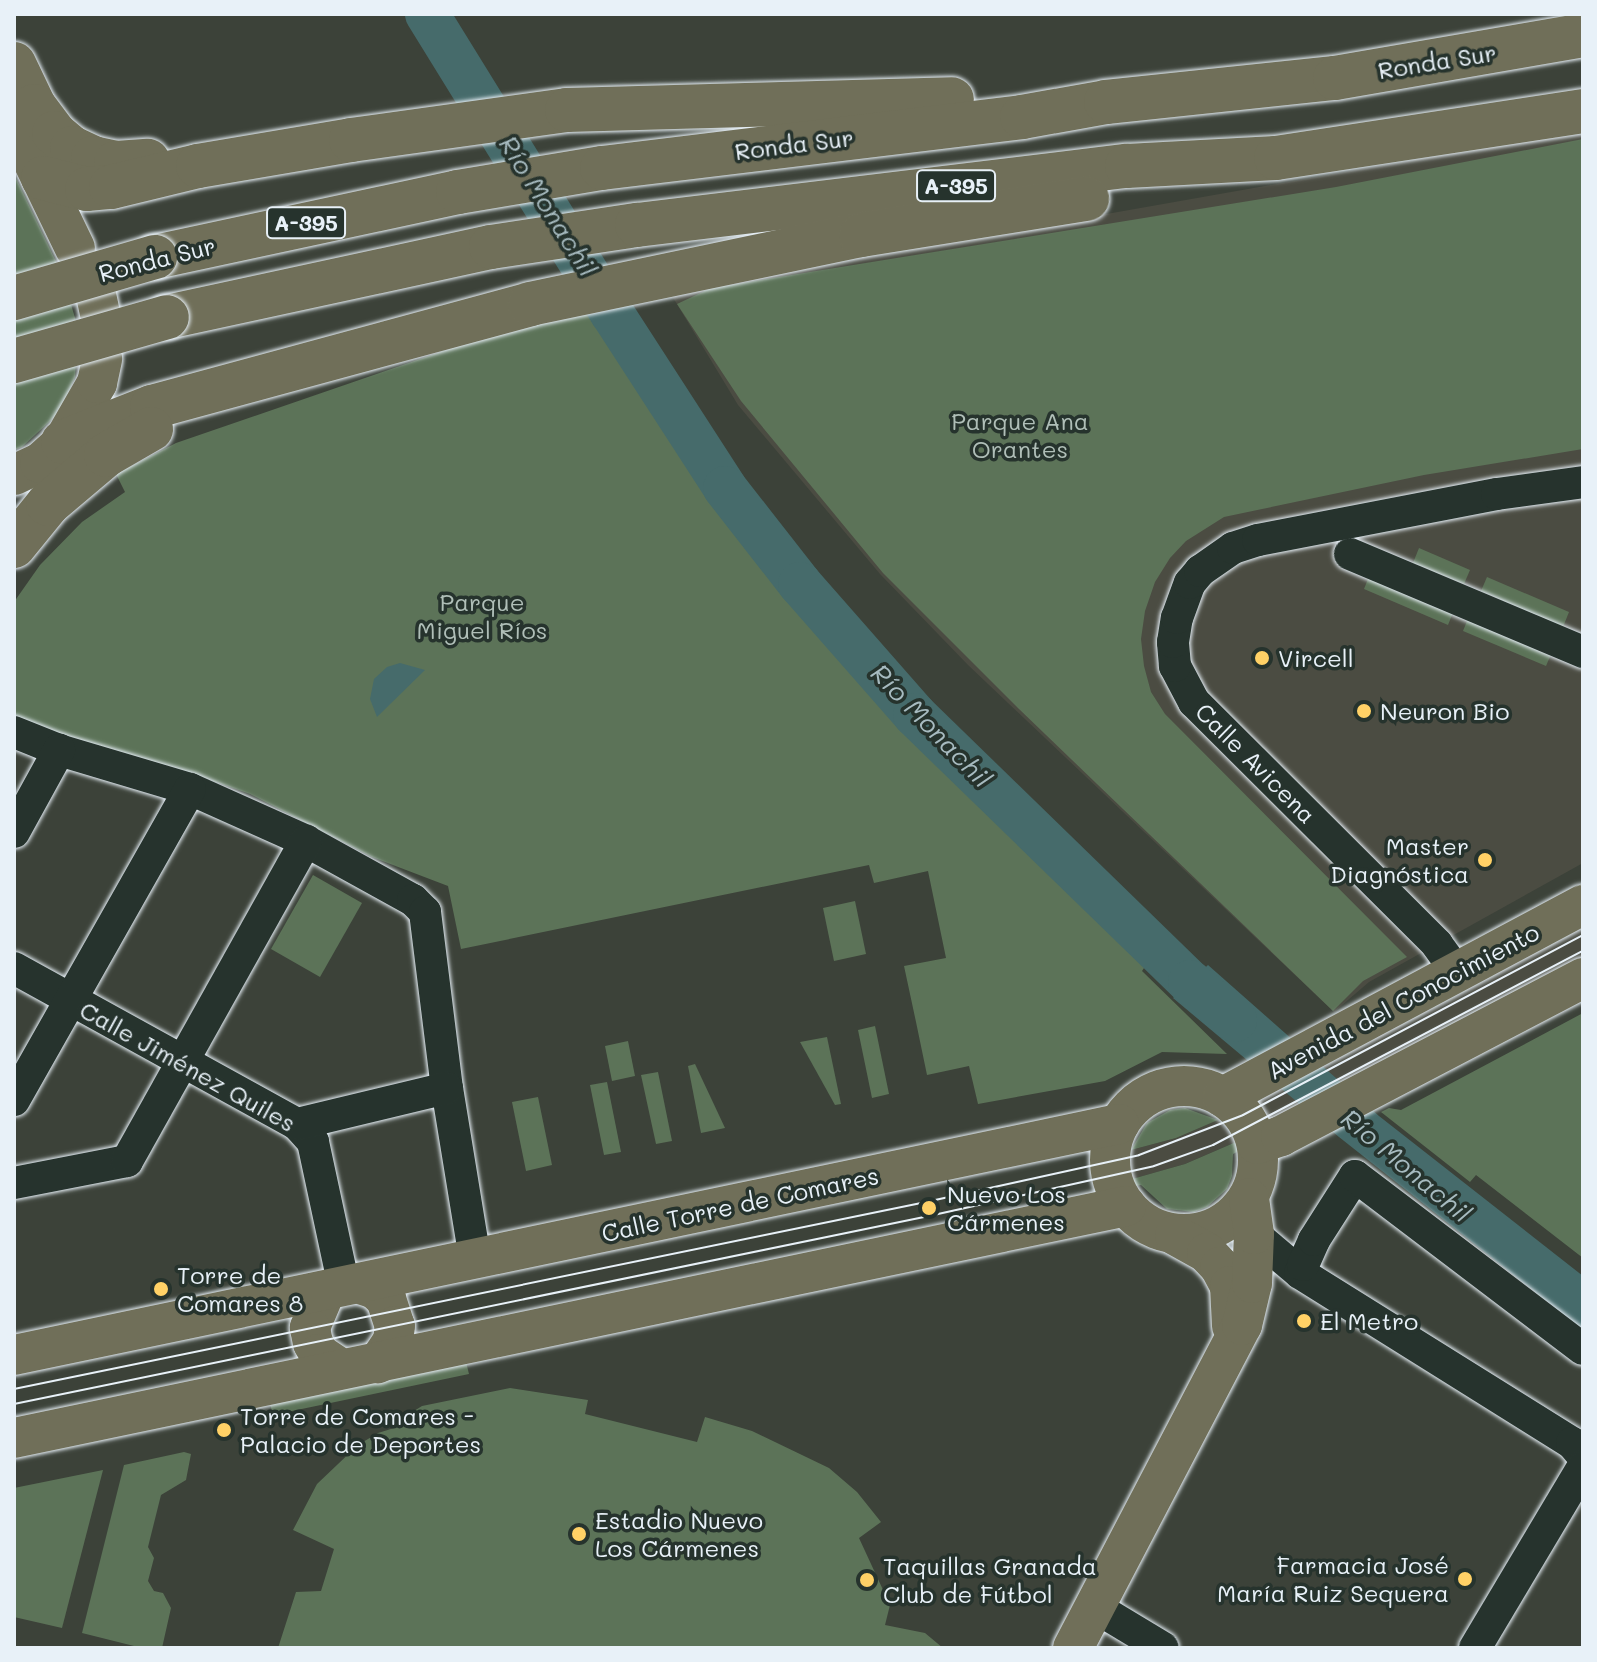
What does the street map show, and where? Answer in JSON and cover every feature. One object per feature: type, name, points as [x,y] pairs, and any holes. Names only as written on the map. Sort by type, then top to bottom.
[{"type":"highway","name":"Ronda Sur","points":[[14,298],[155,257],[458,192],[602,168],[1022,117],[1106,102],[1335,78],[1583,35]]},
{"type":"highway","points":[[14,64],[34,106],[54,133],[72,148],[93,158],[116,163],[153,161],[198,166]]},
{"type":"highway","points":[[43,178],[87,189],[111,187],[198,166],[422,129],[567,110],[1019,97],[1106,102]]},
{"type":"highway","name":"A-395","points":[[14,361],[167,317],[491,247],[637,225],[1127,166],[1276,158],[1583,111]]},
{"type":"highway","points":[[39,460],[152,407],[530,304],[667,272],[861,235],[1236,175],[1276,158]]},
{"type":"highway","points":[[14,546],[48,504],[106,455],[191,407],[250,379]]},
{"type":"main road","points":[[14,122],[75,248]]},
{"type":"main road","points":[[14,514],[39,460],[97,383],[102,359]]},
{"type":"main road","name":"Avenida del Conocimiento","points":[[1235,1090],[1583,905]]},
{"type":"main road","points":[[1073,1648],[1230,1350],[1248,1304],[1252,1216],[1258,1172],[1269,1140],[1583,978]]},
{"type":"main road","points":[[1230,1350],[1233,1307],[1230,1286],[1207,1253],[1175,1235],[1148,1225],[1126,1206],[1112,1178],[1110,1163],[1119,1124],[1139,1101],[1166,1089],[1235,1090],[1247,1120],[1269,1140]]},
{"type":"main road","name":"Calle Torre de Comares","points":[[14,1355],[1119,1124]]},
{"type":"main road","points":[[14,1438],[1126,1206]]},
{"type":"main road","points":[[1175,1235],[1204,1232],[1230,1219],[1252,1216]]},
{"type":"main road","points":[[343,1287],[375,1289],[386,1299],[395,1326],[393,1341],[360,1366],[319,1354],[313,1343],[310,1328],[343,1287]]},
{"type":"street","name":"Calle Avicena","points":[[1457,972],[1437,944],[1194,702],[1175,666],[1173,642],[1177,618],[1190,583],[1207,565],[1233,548],[1258,540],[1497,494],[1583,482]]},
{"type":"street","points":[[1350,554],[1583,652]]},
{"type":"street","points":[[14,732],[59,750],[190,789],[306,841],[413,900],[425,912],[447,1088],[475,1259]]},
{"type":"street","points":[[14,832],[59,750]]},
{"type":"street","points":[[14,1100],[190,789]]},
{"type":"street","points":[[14,1183],[127,1161],[306,841]]},
{"type":"street","name":"Calle Jiménez Quiles","points":[[14,968],[297,1124],[313,1142],[343,1287]]},
{"type":"street","points":[[297,1124],[447,1088]]},
{"type":"street","points":[[1303,1265],[1314,1240],[1355,1176],[1583,1349]]},
{"type":"street","points":[[1252,1216],[1300,1273],[1559,1435],[1583,1456]]},
{"type":"street","points":[[1475,1648],[1583,1467]]},
{"type":"street","points":[[1095,1607],[1163,1648]]},
{"type":"shaded area","name":"Parque Ana Orantes","points":[[1583,130],[1583,863],[1369,982],[1334,1012],[968,665],[880,574],[738,405],[669,291]]},
{"type":"shaded area","points":[[1583,916],[1583,967],[1272,1128],[1250,1094]]},
{"type":"shaded area","points":[[1218,1120],[1236,1142],[1185,1164],[1132,1179],[1131,1150],[1176,1138]]},
{"type":"green space","name":"Parque Ana Orantes","points":[[1583,139],[1583,449],[1424,475],[1224,517],[1186,541],[1170,558],[1155,582],[1145,611],[1141,639],[1144,666],[1151,692],[1165,714],[1407,957],[1363,981],[1333,1011],[1019,709],[883,573],[741,401],[677,304],[711,288],[1336,187]]},
{"type":"green space","points":[[14,174],[62,274],[78,328],[75,377],[61,411],[22,447],[14,450]]},
{"type":"green space","name":"Parque Miguel Ríos","points":[[595,311],[716,493],[824,627],[938,751],[1148,962],[1142,971],[1227,1054],[1162,1052],[1105,1081],[978,1104],[969,1066],[927,1075],[904,966],[946,958],[928,871],[874,883],[869,865],[461,949],[448,886],[372,857],[250,794],[184,771],[79,746],[14,718],[14,602],[40,565],[82,522],[125,492],[116,474],[176,443],[510,328]]},
{"type":"green space","points":[[1419,548],[1470,570],[1464,584],[1413,563]]},
{"type":"green space","points":[[1370,574],[1454,610],[1448,625],[1364,589]]},
{"type":"green space","points":[[1487,577],[1569,612],[1563,627],[1481,591]]},
{"type":"green space","points":[[1469,616],[1552,652],[1546,666],[1463,631]]},
{"type":"green space","points":[[313,875],[362,903],[320,977],[271,949]]},
{"type":"green space","points":[[855,901],[866,954],[834,961],[823,908]]},
{"type":"green space","points":[[1583,1013],[1583,1258],[1476,1175],[1470,1182],[1381,1112],[1389,1108],[1401,1110]]},
{"type":"green space","points":[[875,1026],[889,1094],[872,1098],[858,1030]]},
{"type":"green space","points":[[827,1037],[841,1104],[835,1105],[800,1042]]},
{"type":"green space","points":[[628,1041],[635,1076],[612,1081],[605,1046]]},
{"type":"green space","points":[[695,1064],[725,1128],[701,1133],[688,1066]]},
{"type":"green space","points":[[658,1072],[672,1141],[656,1144],[641,1075]]},
{"type":"green space","points":[[607,1082],[621,1152],[604,1155],[590,1085]]},
{"type":"green space","points":[[538,1097],[552,1165],[526,1171],[512,1102]]},
{"type":"green space","points":[[1185,1108],[1218,1120],[1176,1138],[1131,1150],[1147,1123],[1170,1110]]},
{"type":"green space","points":[[1236,1142],[1239,1151],[1233,1154],[1232,1176],[1227,1189],[1207,1207],[1194,1212],[1167,1209],[1141,1185],[1135,1186],[1132,1179],[1185,1164]]},
{"type":"green space","points":[[465,1358],[469,1374],[273,1415],[269,1400]]},
{"type":"green space","name":"Estadio Nuevo Los Cármenes","points":[[510,1388],[588,1400],[585,1414],[697,1442],[705,1417],[752,1431],[829,1468],[857,1492],[881,1522],[859,1538],[890,1605],[885,1625],[925,1633],[943,1648],[278,1648],[296,1592],[321,1591],[334,1549],[293,1530],[317,1484],[358,1445],[378,1433],[410,1423],[414,1411],[422,1406]]},
{"type":"green space","points":[[184,1452],[191,1454],[186,1480],[161,1495],[148,1547],[154,1558],[148,1581],[154,1591],[163,1593],[171,1608],[162,1648],[142,1648],[82,1633],[124,1465]]},
{"type":"green space","points":[[103,1470],[62,1628],[14,1617],[14,1488]]},
{"type":"water","points":[[400,663],[425,670],[377,717],[370,699],[374,679],[387,667]]},
{"type":"water","points":[[1208,965],[1379,1116],[1583,1276],[1583,1330],[1339,1137],[1173,998]]},
{"type":"waterway","name":"Río Monachil","points":[[427,14],[612,313],[725,488],[800,584],[915,715],[1190,982],[1235,1020]]},
{"type":"tram line","points":[[14,1389],[926,1202],[1139,1155],[1243,1115],[1583,935]]},
{"type":"tram line","points":[[14,1404],[929,1216],[1154,1166],[1213,1145],[1583,951]]},
{"type":"place","name":"Vircell","points":[[1262,658]]},
{"type":"place","name":"Neuron Bio","points":[[1364,711]]},
{"type":"place","name":"Master Diagnóstica","points":[[1485,860]]},
{"type":"place","name":"Nuevo Los Cármenes","points":[[929,1208]]},
{"type":"place","name":"Torre de Comares 8","points":[[161,1289]]},
{"type":"place","name":"El Metro","points":[[1304,1321]]},
{"type":"place","name":"Torre de Comares - Palacio de Deportes","points":[[224,1430]]},
{"type":"place","name":"Estadio Nuevo Los Cármenes","points":[[579,1534]]},
{"type":"place","name":"Farmacia José María Ruiz Sequera","points":[[1465,1579]]},
{"type":"place","name":"Taquillas Granada Club de Fútbol","points":[[867,1580]]}]
